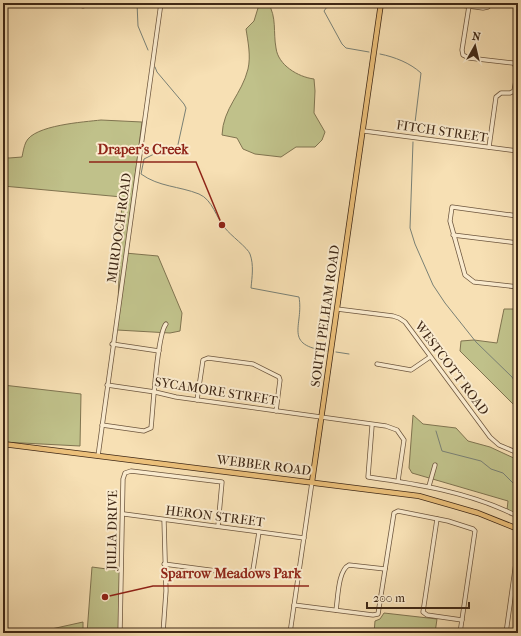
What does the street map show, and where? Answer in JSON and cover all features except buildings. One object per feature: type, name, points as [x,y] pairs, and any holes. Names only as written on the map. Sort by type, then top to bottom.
[{"type":"main road","name":"SOUTH PELHAM ROAD","points":[[312,482],[364,131],[381,3]]},
{"type":"main road","name":"WEBBER ROAD","points":[[3,444],[312,482],[439,501],[478,513],[518,529]]},
{"type":"street","name":"MURDOCH ROAD","points":[[98,456],[112,344],[161,3]]},
{"type":"street","points":[[445,3],[489,9],[491,3]]},
{"type":"street","points":[[469,6],[462,50],[463,55],[469,58],[513,63],[517,65],[518,70],[514,92],[501,93],[496,97],[489,147]]},
{"type":"street","name":"FITCH STREET","points":[[364,131],[518,151]]},
{"type":"street","points":[[518,216],[452,207],[450,221],[464,275],[474,282],[518,287]]},
{"type":"street","points":[[453,235],[518,243]]},
{"type":"street","name":"WESTCOTT ROAD","points":[[337,309],[399,318],[405,322],[490,437],[499,445],[518,453]]},
{"type":"street","points":[[102,425],[148,430],[151,428],[159,351],[163,327],[166,324]]},
{"type":"street","points":[[112,344],[159,351]]},
{"type":"street","points":[[377,364],[411,370],[430,357]]},
{"type":"street","points":[[197,400],[203,360],[208,358],[253,364],[279,377],[280,380],[276,411]]},
{"type":"street","name":"SYCAMORE STREET","points":[[107,385],[197,400],[386,426],[397,430],[404,440],[398,482]]},
{"type":"street","points":[[372,426],[368,477],[429,486],[497,506],[513,514]]},
{"type":"street","points":[[429,486],[435,465]]},
{"type":"street","name":"JULIA DRIVE","points":[[120,633],[124,514],[123,479],[126,473],[131,471],[222,482],[218,526]]},
{"type":"street","name":"SOUTH PELHAM ROAD","points":[[290,633],[312,482]]},
{"type":"street","points":[[294,604],[378,614],[395,512],[437,519],[470,528],[475,531],[460,633]]},
{"type":"street","name":"HERON STREET","points":[[124,514],[304,538]]},
{"type":"street","points":[[437,519],[423,612],[427,615],[462,620]]},
{"type":"street","points":[[163,633],[166,591],[164,564],[164,520]]},
{"type":"street","points":[[164,564],[247,576],[253,570],[259,532]]},
{"type":"street","points":[[506,633],[518,548]]},
{"type":"street","points":[[336,610],[342,572],[345,567],[349,564],[386,569]]},
{"type":"green space","points":[[263,3],[268,3],[273,14],[276,48],[281,60],[295,73],[314,79],[314,113],[325,132],[322,140],[315,147],[296,147],[281,157],[255,154],[243,149],[237,138],[222,135],[223,125],[229,109],[242,86],[248,69],[249,54],[246,29],[254,21],[258,8]]},
{"type":"green space","points":[[101,120],[142,122],[125,253],[158,256],[182,313],[180,331],[170,333],[117,330],[122,197],[3,186],[3,157],[22,157],[25,144],[31,136],[60,125]]},
{"type":"green space","points":[[504,309],[518,309],[518,409],[460,351],[461,341],[474,340],[497,343]]},
{"type":"green space","points":[[3,385],[81,394],[80,446],[3,442]]},
{"type":"green space","points":[[413,415],[423,424],[456,428],[468,441],[490,447],[518,460],[518,503],[516,514],[507,510],[508,501],[412,473],[409,468]]},
{"type":"green space","points":[[92,567],[122,571],[120,633],[87,633]]},
{"type":"green space","points":[[384,613],[437,619],[435,633],[374,633],[375,621],[380,619]]},
{"type":"green space","points":[[83,622],[83,633],[3,633],[3,629],[38,632]]},
{"type":"waterway","points":[[137,3],[138,26],[148,50]]},
{"type":"waterway","points":[[330,3],[324,11],[342,44],[346,48],[369,52]]},
{"type":"waterway","points":[[380,54],[402,61],[421,73],[414,131]]},
{"type":"waterway","points":[[155,67],[157,72],[186,108],[177,149],[156,153],[144,159],[141,174],[162,184],[192,191],[208,200],[225,228],[249,251],[252,267],[251,288],[299,297],[300,307],[298,333],[300,339],[304,344],[313,348],[327,351]]},
{"type":"waterway","points":[[413,142],[410,228],[415,244],[433,285],[445,303],[476,342],[512,377],[518,386]]},
{"type":"waterway","points":[[336,352],[349,354]]},
{"type":"waterway","points":[[436,431],[442,451],[481,461],[491,469],[503,473],[518,488]]},
{"type":"place","name":"Draper's Creek","points":[[222,225]]},
{"type":"place","name":"Sparrow Meadows Park","points":[[105,597]]}]
